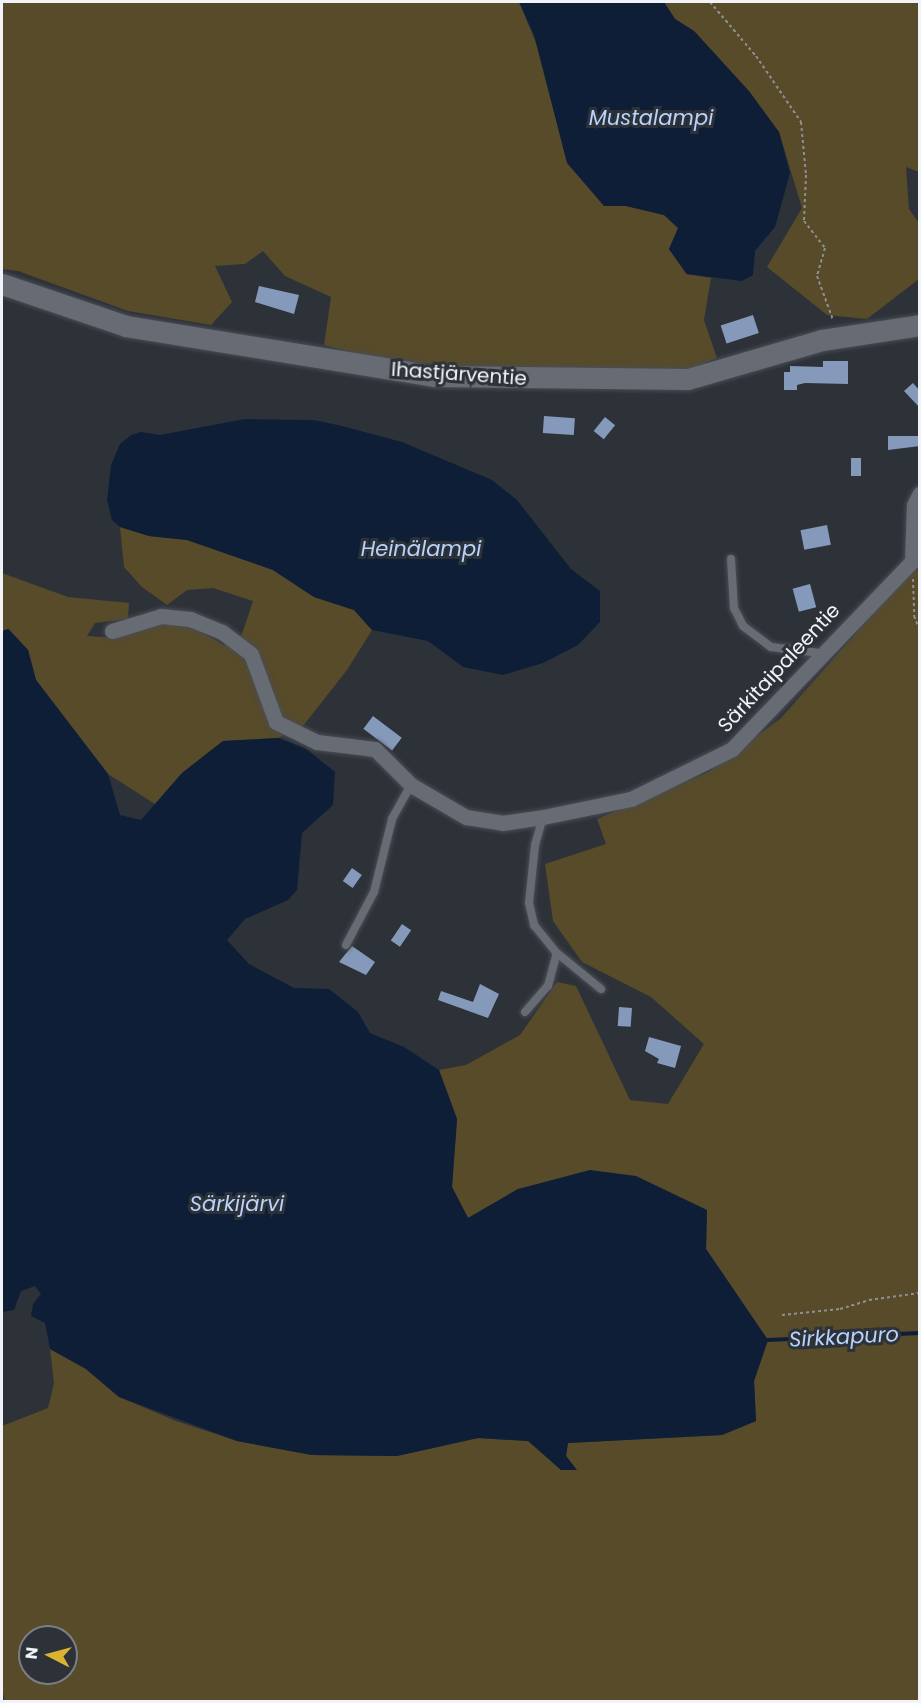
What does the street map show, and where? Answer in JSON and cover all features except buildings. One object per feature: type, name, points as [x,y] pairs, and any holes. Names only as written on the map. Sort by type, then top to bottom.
[{"type":"street","name":"Ihastjärventie","points":[[2,284],[126,326],[434,376],[688,379],[839,338],[920,325]]},
{"type":"street","points":[[912,561],[914,505],[920,493]]},
{"type":"street","name":"Särkitaipaleentie","points":[[112,631],[160,616],[190,619],[222,632],[251,654],[276,722],[317,742],[375,749],[411,785],[466,817],[502,822],[543,818],[632,799],[732,749],[820,653],[912,561]]},
{"type":"lane","points":[[732,559],[734,608],[744,626],[771,647],[820,653]]},
{"type":"lane","points":[[346,945],[374,892],[392,819],[411,785]]},
{"type":"lane","points":[[543,818],[535,845],[529,903],[534,925],[557,953],[601,989]]},
{"type":"lane","points":[[525,1012],[548,986],[557,953]]},
{"type":"path","points":[[711,2],[756,56],[801,122],[806,175],[804,221],[825,248],[817,276],[839,338]]},
{"type":"path","points":[[912,561],[914,616],[920,631]]},
{"type":"path","points":[[782,1315],[840,1309],[869,1300],[920,1293]]},
{"type":"shaded area","points":[[2,2],[519,2],[604,206],[626,206],[664,215],[679,228],[669,249],[686,274],[711,278],[704,320],[717,358],[687,370],[460,367],[368,357],[324,345],[331,297],[285,276],[263,251],[245,264],[215,266],[232,302],[211,325],[128,311],[18,271],[2,269]]},
{"type":"shaded area","points":[[664,2],[919,2],[919,172],[906,167],[909,209],[919,223],[919,279],[867,319],[827,315],[767,267],[802,208],[779,132],[716,55],[694,31],[675,19]]},
{"type":"shaded area","points":[[120,527],[149,536],[187,540],[273,570],[314,597],[354,610],[372,630],[347,670],[303,726],[278,738],[223,741],[182,773],[155,804],[108,774],[36,680],[28,650],[9,629],[2,631],[2,573],[68,597],[129,603],[128,619],[95,623],[87,636],[116,638],[164,621],[195,628],[225,646],[242,634],[253,601],[213,588],[187,590],[167,605],[142,587],[124,567]]},
{"type":"shaded area","points":[[919,533],[919,1701],[5,1702],[2,1689],[2,1426],[48,1408],[54,1383],[50,1349],[86,1369],[119,1397],[176,1421],[237,1441],[312,1455],[397,1456],[478,1438],[529,1441],[561,1470],[576,1470],[566,1456],[568,1443],[722,1435],[756,1421],[754,1381],[768,1340],[706,1249],[707,1210],[518,1189],[468,1218],[452,1187],[457,1119],[439,1070],[466,1065],[520,1035],[557,982],[576,986],[630,1100],[668,1104],[704,1044],[651,997],[582,962],[553,921],[545,864],[606,844],[597,819],[709,772],[781,718],[918,563]]},
{"type":"water","name":"Mustalampi","points":[[519,2],[664,2],[675,19],[694,31],[749,91],[779,132],[790,173],[775,227],[755,251],[753,275],[742,281],[687,274],[669,249],[678,228],[664,215],[626,206],[604,206],[567,163],[534,35]]},
{"type":"water","name":"Heinälampi","points":[[245,419],[314,420],[342,426],[402,442],[492,480],[517,500],[571,569],[600,591],[600,622],[578,645],[543,663],[503,675],[463,667],[428,641],[372,630],[354,610],[314,597],[273,570],[187,540],[149,536],[120,527],[112,520],[107,500],[111,465],[120,444],[131,435],[141,432],[160,435]]},
{"type":"water","name":"Särkijärvi","points":[[8,629],[28,650],[36,680],[108,774],[120,815],[141,820],[182,773],[223,741],[278,738],[305,748],[335,772],[333,805],[302,833],[297,890],[288,900],[245,919],[227,940],[249,964],[294,988],[329,989],[358,1012],[370,1033],[404,1047],[439,1070],[457,1119],[452,1187],[468,1218],[518,1189],[590,1170],[636,1176],[707,1210],[706,1249],[768,1340],[754,1381],[756,1421],[722,1435],[568,1443],[566,1456],[577,1470],[561,1470],[528,1441],[478,1438],[397,1456],[312,1455],[237,1441],[119,1397],[86,1369],[50,1349],[45,1323],[31,1316],[33,1304],[41,1294],[35,1286],[21,1291],[14,1310],[2,1312],[2,631]]},
{"type":"waterway","name":"Sirkkapuro","points":[[768,1340],[920,1333]]}]
